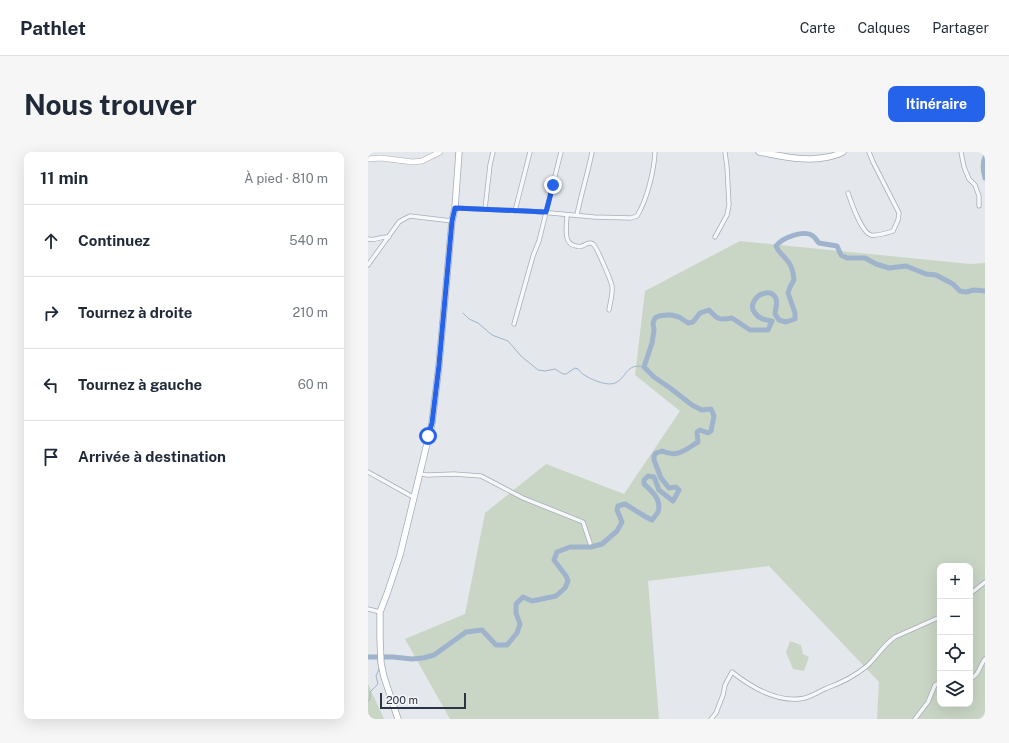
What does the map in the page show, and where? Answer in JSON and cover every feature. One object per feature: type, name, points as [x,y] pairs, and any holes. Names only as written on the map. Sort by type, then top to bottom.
[{"type":"main road","points":[[368,159],[381,158],[413,162],[422,161],[440,152]]},
{"type":"main road","points":[[398,719],[381,663],[380,612],[400,555],[432,423],[439,365],[452,221],[455,208],[459,152]]},
{"type":"main road","points":[[759,152],[796,158],[817,159],[843,152]]},
{"type":"street","points":[[485,210],[493,152]]},
{"type":"street","points":[[515,211],[530,152]]},
{"type":"street","points":[[514,324],[533,256],[539,241],[561,152]]},
{"type":"street","points":[[577,215],[592,152]]},
{"type":"street","points":[[455,208],[631,218],[637,216],[643,207],[655,162],[655,152]]},
{"type":"street","points":[[715,237],[727,215],[729,205],[725,152]]},
{"type":"street","points":[[848,193],[863,228],[867,233],[873,235],[893,231],[899,214],[869,152]]},
{"type":"street","points":[[961,152],[964,167],[969,179],[975,185],[979,196],[979,206]]},
{"type":"street","points":[[567,215],[566,239],[571,245],[583,246],[587,243],[594,245],[600,256],[612,286],[609,310]]},
{"type":"street","points":[[368,265],[399,222],[404,219],[410,216],[452,221]]},
{"type":"street","points":[[368,239],[374,240],[384,236],[389,237]]},
{"type":"street","points":[[368,472],[413,497]]},
{"type":"street","points":[[419,474],[481,476],[523,498],[583,522],[590,544]]},
{"type":"street","points":[[973,592],[985,582]]},
{"type":"street","points":[[368,609],[380,612]]},
{"type":"street","points":[[711,719],[716,713],[725,685],[732,672],[753,687],[774,695],[786,698],[804,698],[838,684],[868,666],[892,639],[937,618]]},
{"type":"street","points":[[973,677],[978,674],[985,659]]},
{"type":"street","points":[[915,719],[928,702],[935,685],[937,684]]},
{"type":"green space","points":[[740,241],[970,264],[985,263],[985,719],[877,719],[879,682],[769,566],[648,581],[659,719],[450,719],[405,639],[465,614],[485,513],[546,464],[624,494],[680,411],[635,375],[645,291]]},
{"type":"green space","points":[[790,641],[801,645],[803,654],[809,657],[804,671],[793,669],[786,652]]},
{"type":"green space","points":[[368,684],[384,719],[368,719]]},
{"type":"waterway","points":[[985,157],[983,162],[985,178]]},
{"type":"waterway","points":[[368,657],[423,658],[434,655],[466,632],[482,630],[496,645],[507,645],[517,633],[520,624],[516,613],[516,604],[523,597],[532,601],[556,596],[565,588],[568,581],[554,560],[557,552],[570,547],[591,547],[602,544],[617,531],[622,522],[617,510],[618,506],[625,504],[652,520],[658,512],[659,504],[656,496],[644,484],[644,480],[648,476],[654,477],[659,490],[673,501],[679,490],[676,487],[669,488],[661,478],[654,460],[654,456],[656,453],[662,451],[673,454],[681,452],[698,442],[697,432],[700,430],[708,433],[711,431],[714,416],[711,409],[702,410],[692,405],[654,377],[644,367],[652,343],[654,330],[653,323],[655,318],[659,316],[671,315],[679,317],[688,323],[693,322],[700,313],[709,310],[721,319],[732,318],[750,330],[768,330],[772,321],[758,317],[752,307],[754,300],[760,295],[769,293],[776,299],[777,303],[775,314],[779,320],[786,322],[795,319],[795,313],[788,293],[794,280],[793,271],[788,261],[776,246],[788,237],[804,233],[809,234],[819,243],[837,246],[841,255],[847,258],[865,258],[876,264],[889,268],[906,266],[926,274],[936,275],[953,284],[960,291],[985,291]]},
{"type":"waterway","points":[[463,313],[492,335],[508,341],[521,356],[538,370],[545,371],[555,369],[563,374],[566,374],[575,368],[595,380],[606,384],[611,384],[619,381],[630,369],[638,366],[644,367]]},
{"type":"waterway","points":[[377,657],[378,662]]},
{"type":"waterway","points":[[368,701],[370,699],[370,692],[378,684],[376,676],[379,667]]},
{"type":"route","points":[[428,436],[432,423],[439,365],[452,221],[455,208],[546,212],[553,185]]}]
